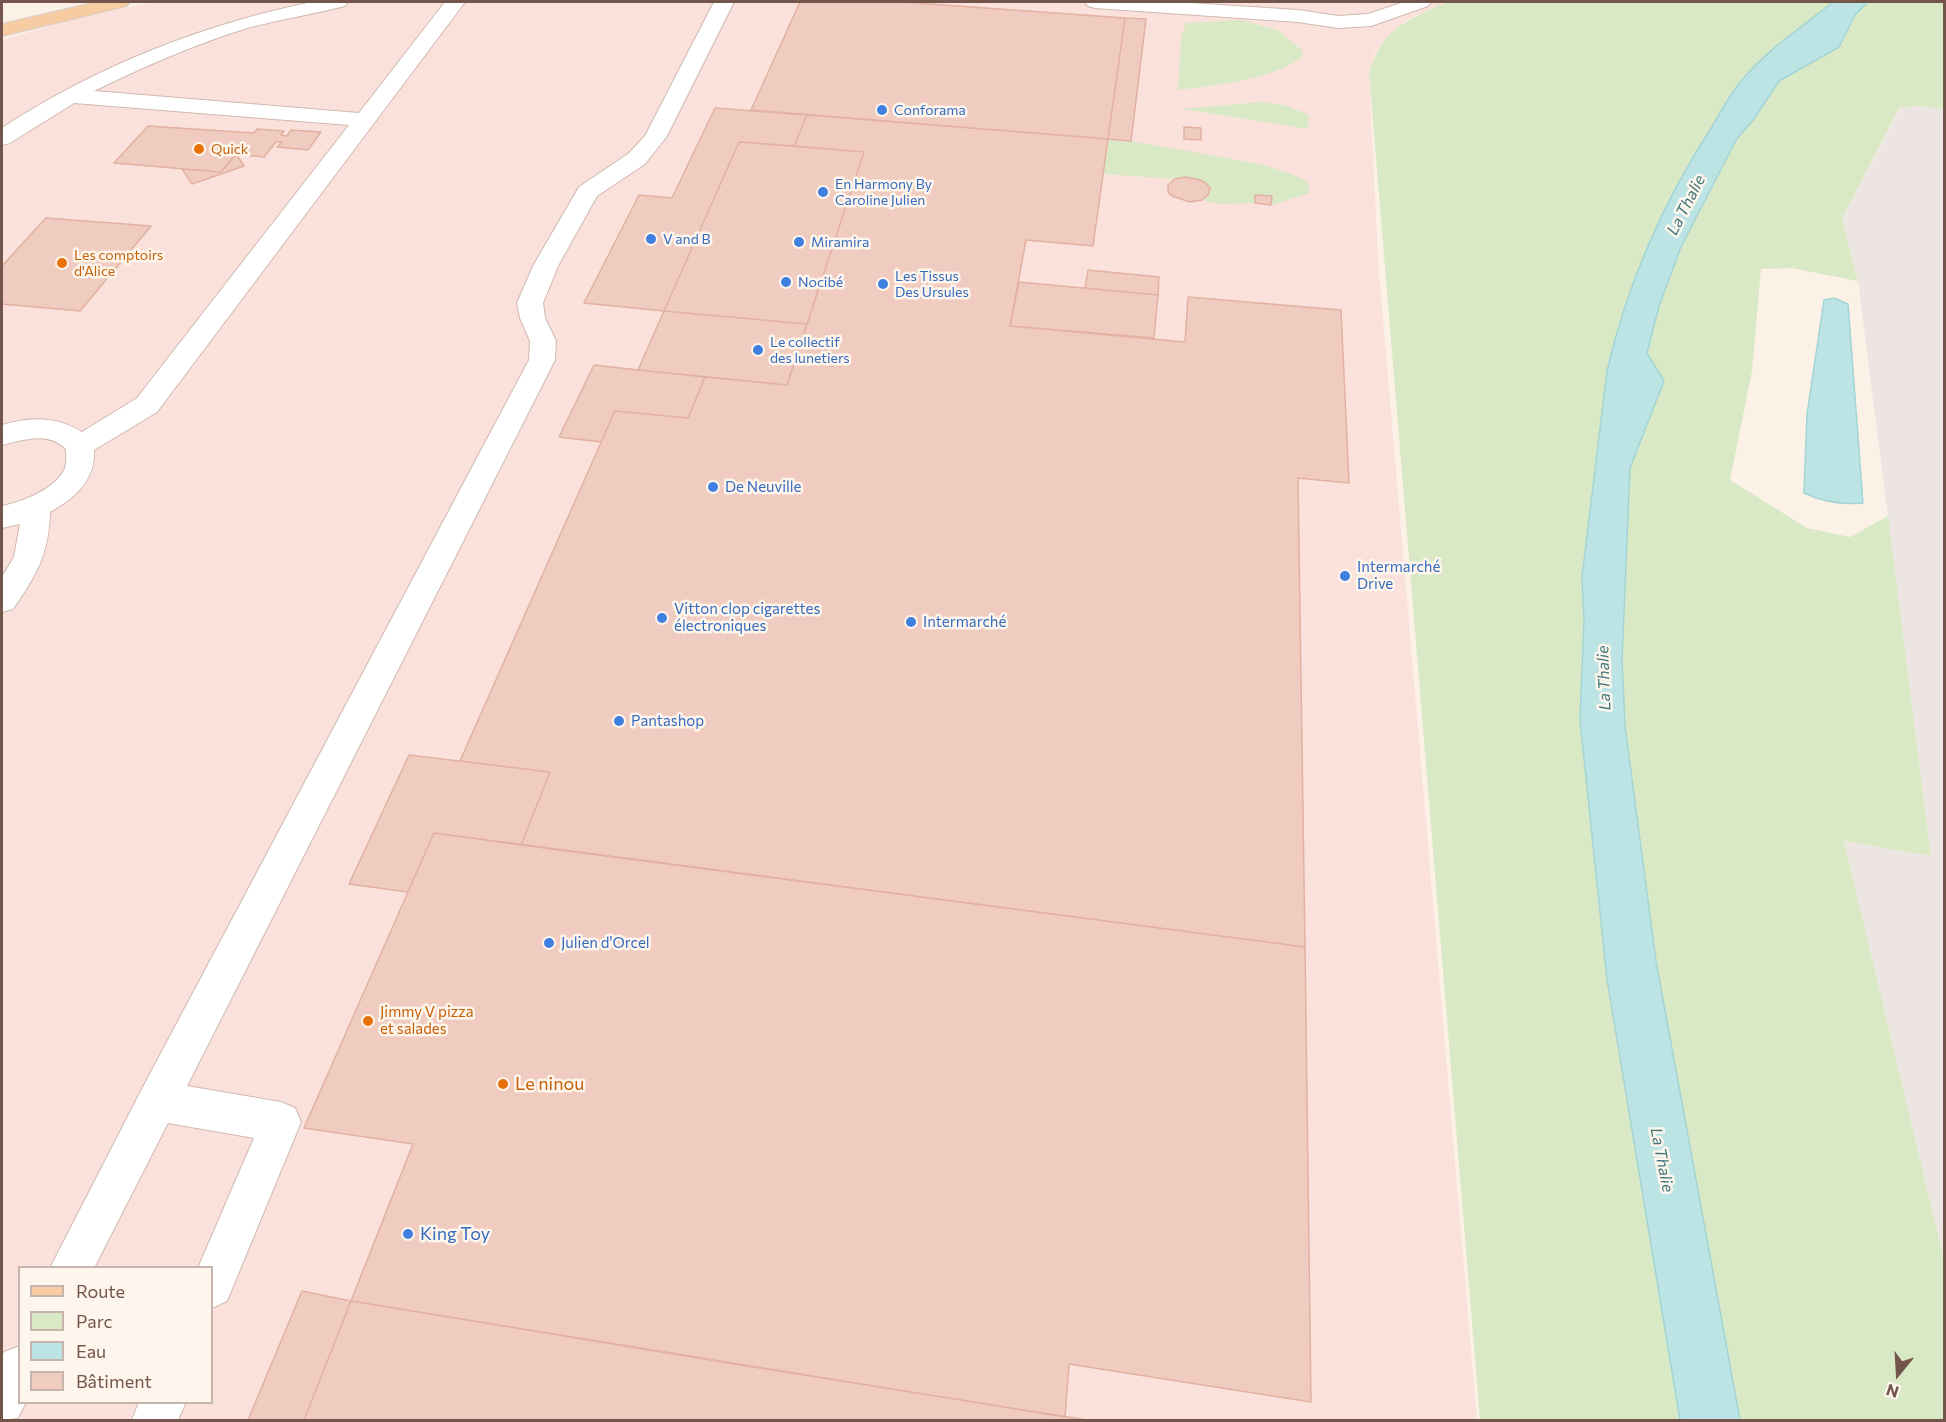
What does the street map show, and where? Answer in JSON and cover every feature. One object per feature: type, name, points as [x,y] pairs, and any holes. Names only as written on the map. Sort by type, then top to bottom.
[{"type":"main road","points":[[2,30],[120,2]]},
{"type":"lane","points":[[2,138],[71,96],[127,67],[191,41],[253,21],[338,2]]},
{"type":"lane","points":[[80,446],[147,405],[455,2]]},
{"type":"lane","points":[[72,1266],[542,360],[545,346],[531,316],[530,301],[539,280],[588,192],[597,183],[634,162],[646,152],[724,2]]},
{"type":"lane","points":[[1095,2],[1298,16],[1338,22],[1371,20],[1420,2]]},
{"type":"lane","points":[[1276,2],[1298,16]]},
{"type":"lane","points":[[71,96],[364,120]]},
{"type":"lane","points":[[2,435],[29,429],[50,429],[71,435],[80,446],[80,466],[69,483],[56,495],[35,507],[2,517]]},
{"type":"lane","points":[[2,600],[28,563],[35,534],[35,507]]},
{"type":"lane","points":[[157,1101],[281,1122],[213,1284]]},
{"type":"lane","points":[[2,1402],[18,1372]]},
{"type":"lane","points":[[155,1420],[162,1404]]},
{"type":"shaded area","points":[[154,2],[1448,2],[1406,20],[1375,53],[1369,73],[1378,260],[1477,1420],[2,1420],[2,40],[68,21]]},
{"type":"shaded area","points":[[1917,106],[1944,109],[1944,1260],[1844,841],[1931,856],[1858,281],[1842,219],[1900,108]]},
{"type":"green space","points":[[1448,2],[1833,2],[1775,48],[1739,84],[1695,153],[1650,243],[1625,306],[1607,371],[1582,577],[1584,620],[1580,720],[1607,979],[1680,1420],[1480,1420],[1369,73],[1374,58],[1389,35],[1409,20]]},
{"type":"green space","points":[[1868,2],[1944,2],[1944,109],[1917,106],[1899,108],[1842,219],[1858,281],[1791,268],[1761,269],[1752,371],[1730,480],[1807,528],[1850,537],[1888,516],[1931,856],[1844,841],[1944,1260],[1944,1420],[1740,1420],[1656,960],[1625,726],[1622,660],[1630,468],[1664,381],[1647,353],[1659,306],[1681,247],[1736,140],[1754,119],[1779,81],[1839,47],[1855,15]]},
{"type":"green space","points":[[1242,20],[1278,30],[1303,51],[1302,58],[1257,77],[1226,84],[1178,90],[1181,37],[1186,23]]},
{"type":"green space","points":[[1260,102],[1284,105],[1309,115],[1308,129],[1182,109]]},
{"type":"green space","points":[[1108,139],[1168,147],[1270,167],[1307,181],[1310,193],[1271,205],[1271,196],[1255,195],[1255,203],[1218,204],[1202,200],[1208,195],[1210,188],[1195,178],[1175,179],[1103,174]]},
{"type":"water","name":"La Thalie","points":[[1833,2],[1868,2],[1855,15],[1839,47],[1779,81],[1754,119],[1736,140],[1681,247],[1659,306],[1647,353],[1664,381],[1630,468],[1622,660],[1625,726],[1656,961],[1740,1420],[1680,1420],[1607,979],[1580,720],[1584,620],[1582,577],[1607,371],[1625,306],[1649,243],[1695,153],[1739,84],[1775,48]]},
{"type":"water","points":[[1834,298],[1848,304],[1863,503],[1832,502],[1804,493],[1807,414],[1824,300]]},
{"type":"building","points":[[800,2],[902,2],[1125,18],[1108,139],[751,110]]},
{"type":"building","points":[[1125,18],[1146,19],[1131,141],[1108,139]]},
{"type":"building","points":[[715,108],[807,115],[794,146],[739,142],[664,311],[584,303],[639,195],[672,198]]},
{"type":"building","name":"Intermarché","points":[[807,115],[1108,139],[1093,246],[1026,240],[1010,326],[1185,342],[1188,297],[1341,310],[1349,483],[1298,478],[1305,947],[521,845],[550,772],[460,761],[615,411],[688,418],[705,377],[787,385],[864,152],[794,146]]},
{"type":"building","name":"Quick","points":[[148,126],[254,133],[257,129],[284,131],[281,135],[287,136],[291,130],[321,132],[308,150],[277,147],[282,142],[276,142],[264,157],[236,154],[221,172],[114,163]]},
{"type":"building","points":[[1184,127],[1201,128],[1201,140],[1184,139]]},
{"type":"building","points":[[739,142],[864,152],[807,324],[664,311]]},
{"type":"building","points":[[236,154],[244,166],[192,184],[182,169],[221,172]]},
{"type":"building","points":[[1186,177],[1207,184],[1210,188],[1208,195],[1202,200],[1190,202],[1172,196],[1168,192],[1168,185],[1175,179]]},
{"type":"building","points":[[1255,195],[1272,196],[1271,205],[1255,203]]},
{"type":"building","points":[[46,218],[151,226],[80,311],[2,304],[2,266]]},
{"type":"building","points":[[1088,270],[1159,277],[1158,295],[1085,288]]},
{"type":"building","points":[[1019,282],[1158,295],[1154,338],[1010,326]]},
{"type":"building","points":[[664,311],[807,324],[787,385],[638,370]]},
{"type":"building","points":[[594,365],[705,377],[688,418],[615,411],[601,442],[559,437]]},
{"type":"building","points":[[409,755],[550,772],[521,845],[434,833],[408,892],[349,884]]},
{"type":"building","points":[[434,833],[1305,947],[1311,1402],[1069,1364],[1065,1417],[351,1301],[413,1144],[304,1128]]},
{"type":"building","points":[[302,1291],[351,1301],[304,1420],[248,1420]]},
{"type":"building","points":[[351,1301],[728,1363],[1087,1420],[304,1420]]},
{"type":"place","name":"Conforama","points":[[882,110]]},
{"type":"place","name":"Quick","points":[[199,149]]},
{"type":"place","name":"En Harmony By Caroline Julien","points":[[823,192]]},
{"type":"place","name":"V and B","points":[[651,239]]},
{"type":"place","name":"Miramira","points":[[799,242]]},
{"type":"place","name":"Les comptoirs d'Alice","points":[[62,263]]},
{"type":"place","name":"Nocibé","points":[[786,282]]},
{"type":"place","name":"Les Tissus Des Ursules","points":[[883,284]]},
{"type":"place","name":"Le collectif des lunetiers","points":[[758,350]]},
{"type":"place","name":"De Neuville","points":[[713,487]]},
{"type":"place","name":"Intermarché Drive","points":[[1345,576]]},
{"type":"place","name":"Vitton clop cigarettes électroniques","points":[[662,618]]},
{"type":"place","name":"Intermarché","points":[[911,622]]},
{"type":"place","name":"Pantashop","points":[[619,721]]},
{"type":"place","name":"Julien d'Orcel","points":[[549,943]]},
{"type":"place","name":"Jimmy V pizza et salades","points":[[368,1021]]},
{"type":"place","name":"Le ninou","points":[[503,1084]]},
{"type":"place","name":"King Toy","points":[[408,1234]]}]
